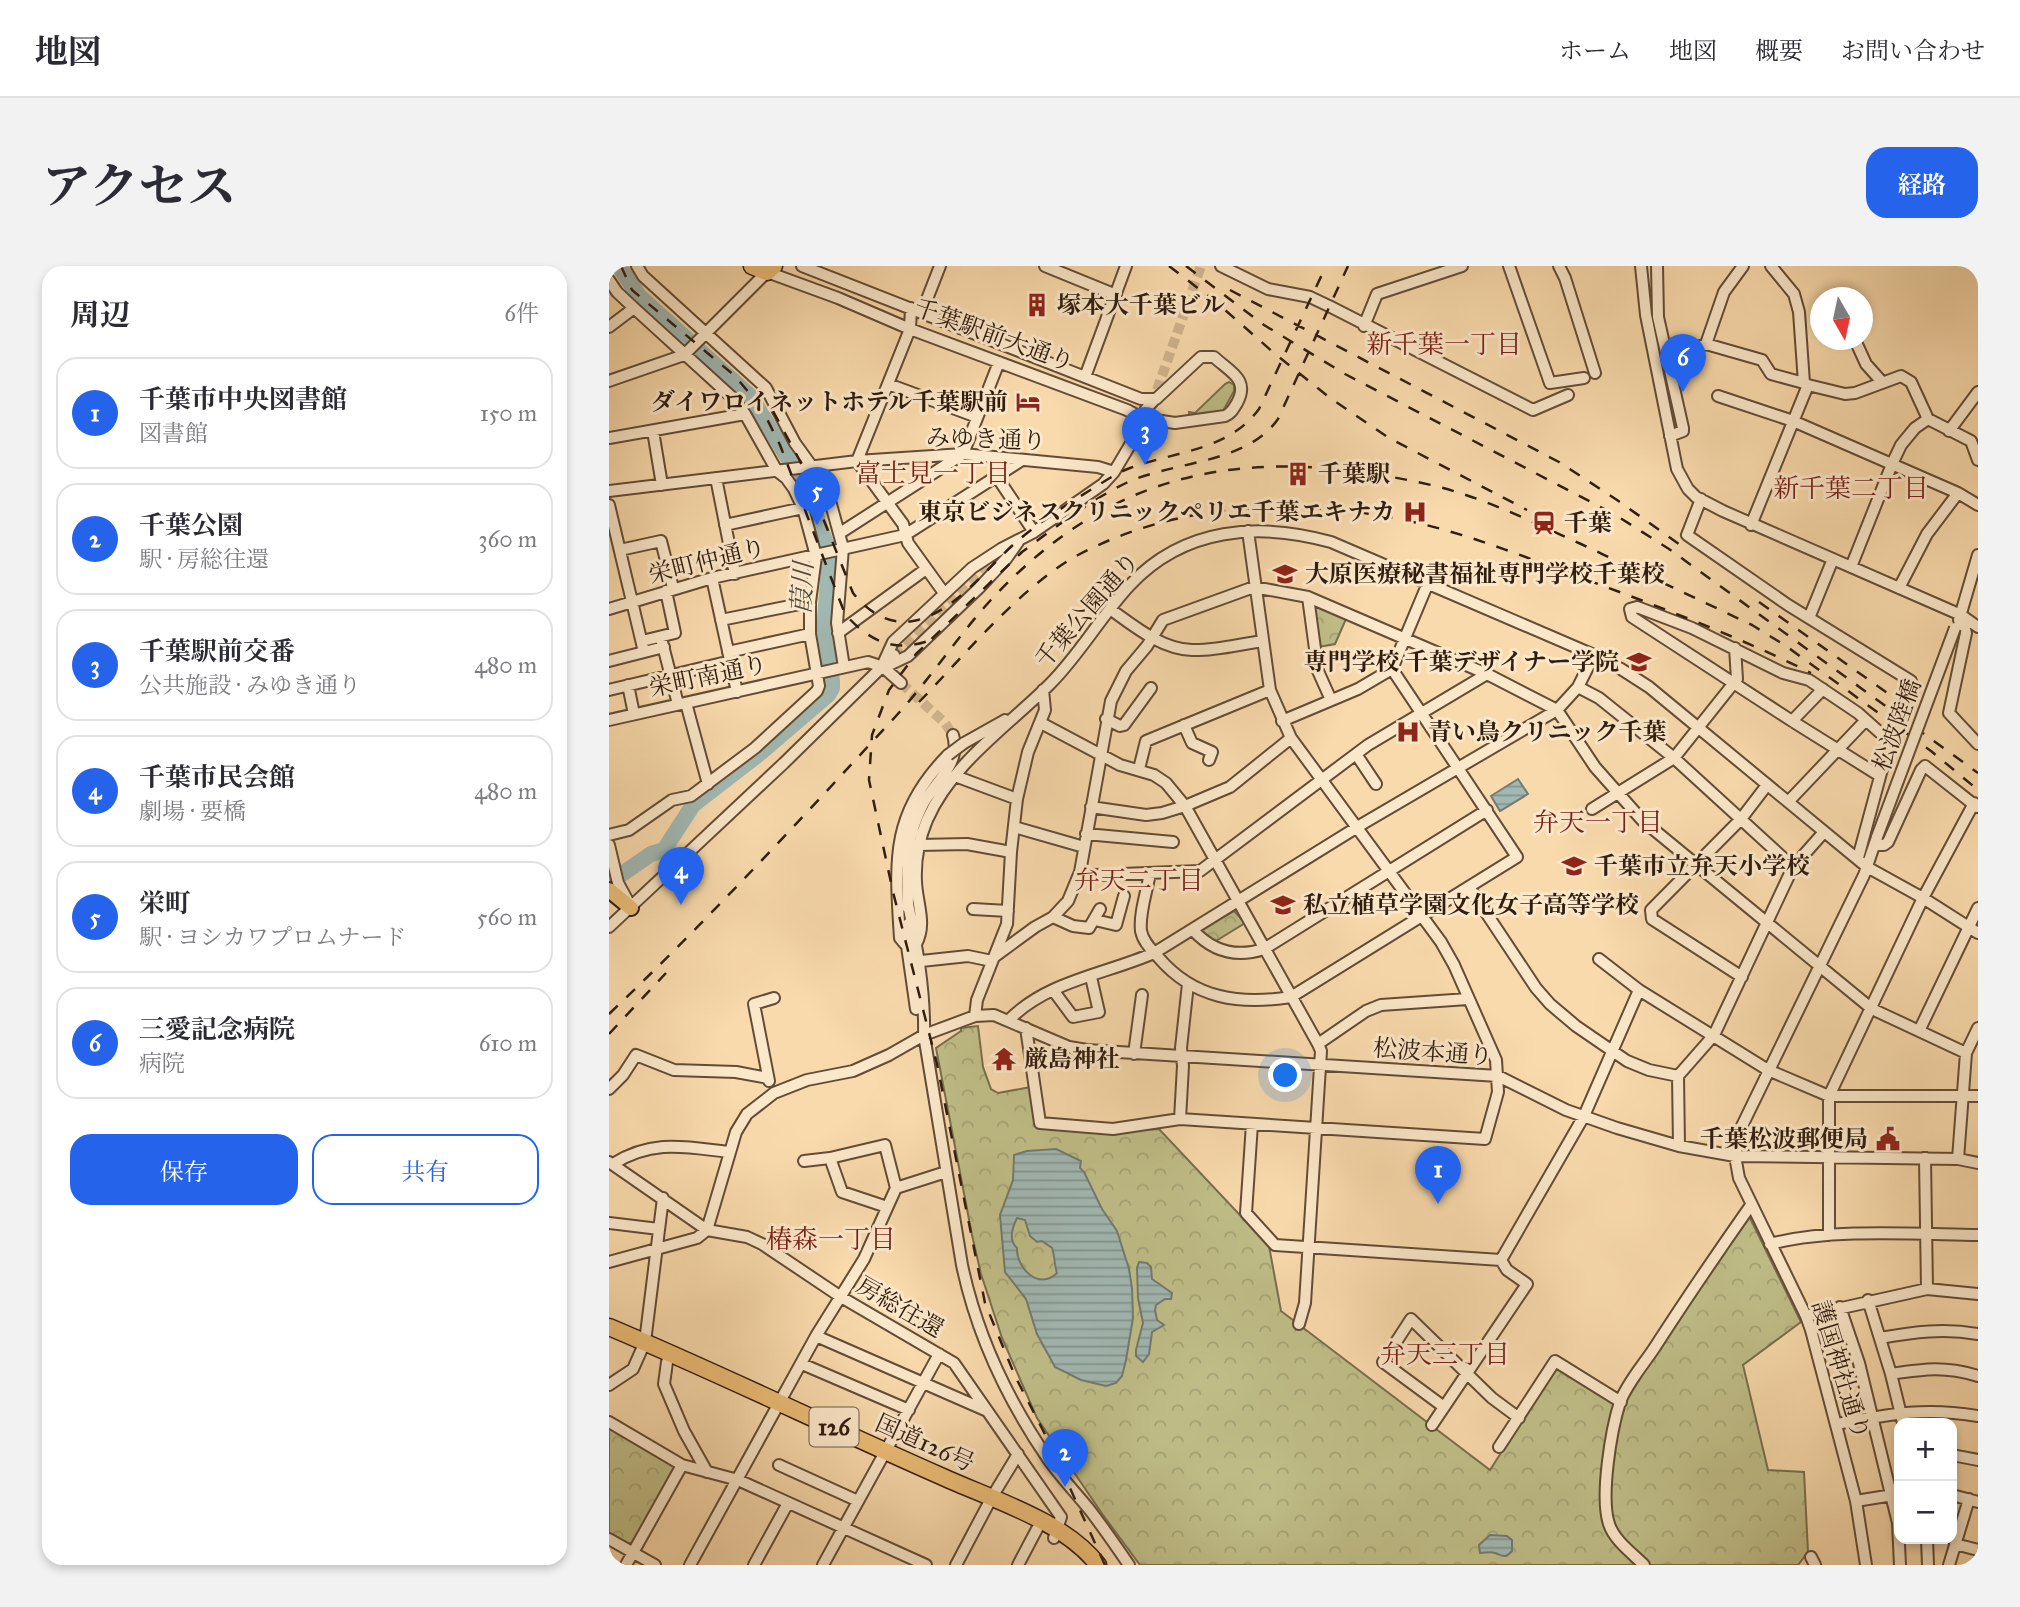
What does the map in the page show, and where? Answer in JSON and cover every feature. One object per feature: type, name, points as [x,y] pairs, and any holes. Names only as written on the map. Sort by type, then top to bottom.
[{"type":"highway","name":"国道126号","points":[[609,1327],[644,1346],[990,1501],[1086,1551],[1098,1565]]},
{"type":"highway","name":"国道126号","points":[[609,1336],[644,1346],[667,1362],[778,1407]]},
{"type":"highway","name":"国道126号","points":[[990,1501],[1037,1529],[1055,1534],[1086,1565]]},
{"type":"main road","points":[[614,882],[631,908]]},
{"type":"street","points":[[609,835],[628,830],[672,800],[691,796],[755,748],[817,691],[830,670],[838,633],[840,533],[825,486],[808,467],[766,388],[703,336],[643,276],[638,266]]},
{"type":"street","name":"千葉駅前大通り","points":[[765,268],[910,329],[1080,391],[1142,418],[1175,423],[1225,416],[1230,414],[1243,393],[1240,381],[1214,357],[1208,356],[1201,357],[1156,399],[1146,400],[802,266]]},
{"type":"street","points":[[940,266],[916,310],[857,461],[903,524],[905,535],[944,593]]},
{"type":"street","points":[[1045,266],[1116,295]]},
{"type":"street","points":[[1085,377],[1126,266]]},
{"type":"street","points":[[1221,266],[1268,289],[1310,297],[1533,410],[1568,396]]},
{"type":"street","points":[[1364,326],[1377,294],[1462,266]]},
{"type":"street","points":[[1509,266],[1550,383],[1589,375],[1565,278],[1559,266]]},
{"type":"street","points":[[1641,266],[1646,315],[1670,436],[1677,469],[1688,489],[1701,499],[1751,525],[1961,615],[1978,627]]},
{"type":"street","points":[[1657,266],[1658,317],[1683,431],[1670,436]]},
{"type":"street","points":[[1706,344],[1724,292],[1743,266]]},
{"type":"street","points":[[1751,525],[1806,384],[1799,312],[1794,294],[1771,266]]},
{"type":"street","points":[[609,381],[688,352],[765,268]]},
{"type":"street","points":[[609,280],[617,292],[688,352],[735,400],[794,489],[820,555],[810,602],[810,634],[830,670]]},
{"type":"street","points":[[609,327],[634,308]]},
{"type":"street","points":[[1667,358],[1706,344],[1762,360],[1771,374],[1845,394],[1855,393],[1901,376],[1911,382],[1928,419],[1971,441],[1978,460]]},
{"type":"street","points":[[1860,350],[1866,364],[1882,382]]},
{"type":"street","points":[[840,533],[963,454],[999,362]]},
{"type":"street","points":[[888,384],[977,417]]},
{"type":"street","points":[[1949,431],[1978,392]]},
{"type":"street","points":[[1719,396],[1793,421],[1958,493],[1978,506]]},
{"type":"street","points":[[1136,397],[1142,405],[1142,418]]},
{"type":"street","points":[[883,667],[893,642],[972,568],[1087,497],[1114,472],[1133,440],[1148,406],[1156,399]]},
{"type":"street","points":[[609,438],[745,414]]},
{"type":"street","points":[[1851,567],[1892,464],[1907,435],[1928,419]]},
{"type":"street","points":[[653,431],[661,485]]},
{"type":"street","name":"みゆき通り","points":[[609,491],[857,461],[963,454],[1098,467],[1114,472]]},
{"type":"street","points":[[905,535],[1022,460]]},
{"type":"street","points":[[997,477],[1034,532]]},
{"type":"street","points":[[716,478],[735,574]]},
{"type":"street","points":[[1899,588],[1927,534],[1958,493]]},
{"type":"street","points":[[1701,499],[1687,535],[1809,618],[1911,681]]},
{"type":"street","points":[[609,505],[643,647]]},
{"type":"street","points":[[725,525],[803,508]]},
{"type":"street","points":[[1026,1028],[1040,1123],[1113,1129],[1180,1119],[1485,1139],[1498,1092],[1496,1060],[1454,965],[1423,917],[1291,738],[1282,721],[1269,690],[1248,531]]},
{"type":"street","name":"千葉公園通り","points":[[1022,709],[1043,690],[1146,570],[1175,550],[1210,537],[1248,531],[1307,535],[1331,542],[1428,583],[1621,668],[1649,687],[1867,867],[1973,930]]},
{"type":"street","name":"栄町仲通り","points":[[609,609],[712,578],[905,535]]},
{"type":"street","points":[[609,660],[662,643],[675,633],[661,541],[620,550]]},
{"type":"street","points":[[883,667],[908,656],[979,588],[1019,541]]},
{"type":"street","points":[[1978,555],[1961,615],[1965,633],[1949,713],[1978,744]]},
{"type":"street","points":[[1809,618],[1833,559]]},
{"type":"street","points":[[838,633],[926,569]]},
{"type":"street","points":[[712,578],[737,691]]},
{"type":"street","points":[[1282,721],[1358,689],[1392,669],[1428,583]]},
{"type":"street","points":[[914,961],[968,956],[993,959],[1035,927],[1053,917],[1068,901],[1080,872],[1106,719],[1118,684],[1163,620],[1254,587],[1308,597],[1487,674],[1557,710],[1595,767],[1642,820],[1872,1009],[1966,1053]]},
{"type":"street","points":[[1308,597],[1318,671],[1331,700]]},
{"type":"street","points":[[721,620],[810,602]]},
{"type":"street","points":[[1858,858],[1888,747],[1886,737],[1858,713],[1808,680],[1783,673],[1692,628],[1637,607],[1630,609],[1632,617],[1880,776]]},
{"type":"street","points":[[1110,609],[1152,638],[1184,649],[1263,641]]},
{"type":"street","name":"松波陸橋","points":[[1735,1156],[1740,1130],[1867,867],[1961,615]]},
{"type":"street","points":[[609,690],[810,634]]},
{"type":"street","points":[[662,643],[708,784]]},
{"type":"street","points":[[1592,809],[1674,758],[1737,679],[1735,648]]},
{"type":"street","points":[[609,927],[894,655]]},
{"type":"street","points":[[1009,1020],[1028,1004],[1053,990],[1120,968],[1154,953],[1358,827],[1557,710],[1578,687],[1594,655]]},
{"type":"street","name":"栄町南通り","points":[[609,720],[871,662],[883,667]]},
{"type":"street","points":[[883,667],[901,683]]},
{"type":"street","points":[[1150,873],[1141,923],[1145,941],[1154,953],[1168,969],[1188,984],[1207,993],[1256,1001],[1291,997],[1517,857],[1392,669]]},
{"type":"street","points":[[1080,872],[1095,876],[1200,871],[1356,754],[1487,674]]},
{"type":"street","points":[[628,685],[634,714]]},
{"type":"street","points":[[1578,687],[1599,698],[1674,758],[1793,867]]},
{"type":"street","points":[[1106,719],[1119,726],[1124,725],[1151,688]]},
{"type":"street","points":[[1792,721],[1823,688]]},
{"type":"street","points":[[975,1016],[977,1000],[1007,924],[1017,799],[1028,752],[1045,710],[1043,690]]},
{"type":"street","points":[[1139,769],[1146,741],[1269,690]]},
{"type":"street","points":[[912,945],[900,938],[896,881],[900,833],[915,796],[923,781],[948,755],[1022,709]]},
{"type":"street","points":[[912,945],[922,934],[916,882],[919,845],[927,821],[940,796],[955,776],[1022,709]]},
{"type":"street","points":[[1787,802],[1865,720]]},
{"type":"street","points":[[1041,723],[1100,756],[1120,765],[1139,769],[1166,783],[1185,806],[1318,1044],[1321,1051],[1309,1247],[1305,1303],[1299,1324]]},
{"type":"street","points":[[1184,725],[1192,743],[1212,752],[1209,760]]},
{"type":"street","points":[[953,735],[954,759],[922,805],[914,826],[906,871],[914,961],[924,1014],[923,1035],[969,1298],[985,1347],[1015,1408],[1050,1461],[1091,1511],[1129,1565]]},
{"type":"street","points":[[1091,807],[1146,815],[1185,806],[1230,787],[1291,738]]},
{"type":"street","points":[[1356,754],[1376,784]]},
{"type":"street","points":[[1829,1235],[1829,1096],[1923,898],[1976,805],[1925,766],[1888,842],[1884,845],[1876,841]]},
{"type":"street","points":[[955,776],[1017,799]]},
{"type":"street","points":[[1742,977],[1652,919],[1651,910],[1741,819],[1767,785]]},
{"type":"street","points":[[1193,930],[1208,944],[1227,953],[1240,954],[1264,949],[1487,810]]},
{"type":"street","points":[[1014,827],[1084,848]]},
{"type":"street","points":[[1679,1146],[1678,1076],[1714,1035],[1793,867],[1824,832]]},
{"type":"street","points":[[1086,834],[1173,842]]},
{"type":"street","points":[[919,845],[967,844],[1011,852]]},
{"type":"street","points":[[609,845],[614,882]]},
{"type":"street","points":[[1063,880],[1076,884]]},
{"type":"street","points":[[1469,887],[1536,988],[1550,1004],[1627,1061],[1649,1070],[1678,1076]]},
{"type":"street","points":[[1095,920],[1115,925],[1124,896]]},
{"type":"street","points":[[1919,1031],[1973,930],[1978,908]]},
{"type":"street","points":[[972,909],[1008,911]]},
{"type":"street","points":[[1053,917],[1073,926],[1089,928],[1100,909]]},
{"type":"street","points":[[1118,917],[1141,923]]},
{"type":"street","points":[[1599,959],[1639,990],[1768,1070],[1829,1096],[1978,1096]]},
{"type":"street","points":[[1053,990],[1073,1017],[1099,1013],[1091,977]]},
{"type":"street","points":[[1180,1119],[1188,984]]},
{"type":"street","points":[[1501,1260],[1584,1116],[1639,990]]},
{"type":"street","points":[[1134,1054],[1142,995]]},
{"type":"street","points":[[774,998],[754,1004],[768,1078],[774,1093]]},
{"type":"street","points":[[1318,1044],[1366,1011],[1381,1005],[1468,999]]},
{"type":"street","name":"松波本通り","points":[[707,1230],[736,1132],[747,1114],[774,1093],[807,1080],[853,1071],[889,1055],[923,1035],[975,1016],[994,1015],[1069,1047],[1134,1054],[1498,1076],[1584,1116],[1679,1146],[1735,1156],[1925,1158],[1958,1159],[1978,1163]]},
{"type":"street","points":[[1958,1159],[1966,1053],[1978,1028]]},
{"type":"street","points":[[609,1089],[636,1055],[674,1070],[736,1072],[768,1078]]},
{"type":"street","points":[[1252,1124],[1246,1213],[1275,1245],[1501,1260]]},
{"type":"street","points":[[689,1565],[817,1336],[864,1259],[896,1188],[885,1145],[831,1158],[804,1161]]},
{"type":"street","points":[[611,1163],[640,1150],[655,1147],[671,1146],[729,1153]]},
{"type":"street","name":"護国神社通り","points":[[1735,1156],[1737,1172],[1751,1205],[1806,1316],[1856,1500],[1866,1565]]},
{"type":"street","points":[[831,1158],[842,1192],[887,1207]]},
{"type":"street","points":[[1925,1158],[1927,1289]]},
{"type":"street","name":"房総往還","points":[[611,1163],[707,1230],[747,1237],[841,1297],[954,1363],[1061,1517],[1055,1534]]},
{"type":"street","points":[[896,1188],[946,1172]]},
{"type":"street","points":[[609,1385],[633,1369],[644,1346],[663,1198]]},
{"type":"street","points":[[1644,1565],[1617,1538],[1608,1518],[1610,1451],[1621,1402],[1698,1280],[1751,1205]]},
{"type":"street","points":[[609,1223],[659,1229]]},
{"type":"street","points":[[609,1262],[697,1238],[707,1230]]},
{"type":"street","points":[[1770,1244],[1801,1237],[1829,1235],[1978,1235]]},
{"type":"street","points":[[1431,1424],[1527,1284],[1507,1270],[1501,1260]]},
{"type":"street","points":[[1806,1316],[1868,1300],[1927,1289],[1978,1294]]},
{"type":"street","points":[[1868,1300],[1891,1374],[1901,1418],[1944,1410],[1978,1416]]},
{"type":"street","points":[[1840,1307],[1859,1363],[1894,1492]]},
{"type":"street","points":[[1444,1407],[1383,1362],[1411,1320],[1492,1398],[1519,1418]]},
{"type":"street","points":[[1880,1338],[1931,1330],[1953,1330],[1978,1335]]},
{"type":"street","points":[[817,1336],[985,1410]]},
{"type":"street","points":[[823,1565],[939,1354]]},
{"type":"street","points":[[1499,1447],[1555,1361],[1621,1402]]},
{"type":"street","points":[[667,1362],[664,1384],[684,1431],[707,1472]]},
{"type":"street","points":[[802,1364],[909,1409]]},
{"type":"street","points":[[1891,1374],[1951,1368],[1978,1376]]},
{"type":"street","points":[[1837,1424],[1872,1418],[1894,1418]]},
{"type":"street","points":[[609,1422],[681,1465],[738,1480],[926,1565]]},
{"type":"street","points":[[956,1565],[1018,1454]]},
{"type":"street","points":[[1957,1456],[1978,1460]]},
{"type":"street","points":[[626,1565],[681,1465]]},
{"type":"street","points":[[779,1465],[858,1501]]},
{"type":"street","points":[[1856,1500],[1894,1495]]},
{"type":"street","points":[[1957,1539],[1974,1500]]},
{"type":"street","points":[[754,1565],[788,1503]]},
{"type":"street","points":[[1018,1565],[1037,1529]]},
{"type":"street","points":[[609,1539],[655,1565]]},
{"type":"street","points":[[1898,1544],[1899,1565]]},
{"type":"street","points":[[1927,1544],[1928,1565]]},
{"type":"street","points":[[1949,1565],[1955,1544],[1978,1550]]},
{"type":"street","points":[[893,1565],[900,1553]]},
{"type":"green space","points":[[1229,382],[1234,385],[1234,391],[1223,411],[1189,415],[1189,412],[1195,413]]},
{"type":"green space","points":[[1317,605],[1346,619],[1335,644],[1318,647],[1312,608]]},
{"type":"green space","points":[[1234,911],[1245,923],[1211,944],[1199,931]]},
{"type":"green space","points":[[978,1026],[983,1067],[991,1089],[998,1093],[1031,1087],[1037,1128],[1095,1133],[1159,1129],[1269,1246],[1281,1311],[1490,1470],[1554,1370],[1562,1368],[1625,1403],[1677,1319],[1746,1218],[1750,1218],[1801,1322],[1743,1365],[1768,1470],[1804,1472],[1808,1552],[1798,1565],[1140,1565],[1037,1418],[1002,1338],[981,1274],[936,1048],[961,1031],[961,1028]]},
{"type":"green space","points":[[609,1426],[672,1461],[675,1470],[634,1542],[628,1544],[609,1534]]},
{"type":"water","points":[[1518,779],[1528,794],[1500,811],[1491,796]]},
{"type":"water","points":[[1056,1149],[1081,1161],[1080,1168],[1117,1231],[1129,1269],[1133,1318],[1122,1376],[1116,1383],[1106,1386],[1081,1380],[1055,1367],[1037,1334],[1026,1299],[1005,1272],[1000,1215],[1013,1180],[1014,1155],[1027,1151]],"holes":[[[1017,1218],[1025,1220],[1030,1236],[1052,1248],[1057,1273],[1050,1278],[1036,1278],[1020,1263],[1012,1234]]]},
{"type":"water","points":[[1139,1262],[1147,1263],[1151,1267],[1152,1279],[1172,1293],[1171,1299],[1165,1299],[1156,1305],[1157,1320],[1164,1325],[1152,1332],[1149,1354],[1143,1362],[1136,1356],[1143,1323],[1138,1298]]},
{"type":"water","points":[[1490,1535],[1507,1536],[1512,1540],[1512,1551],[1504,1556],[1491,1552],[1480,1553],[1479,1545]]},
{"type":"waterway","name":"葭川","points":[[609,883],[651,854],[664,850],[693,805],[759,754],[828,695],[832,688],[824,632],[830,554],[805,486],[751,397],[639,296],[619,266]]},
{"type":"tunnel","points":[[1152,404],[1201,266]]},
{"type":"tunnel","points":[[894,655],[987,567],[1014,547]]},
{"type":"tunnel","points":[[901,683],[945,723],[953,735]]},
{"type":"railway","points":[[621,266],[632,290],[735,376],[761,407],[780,445],[845,614],[863,631],[882,642],[903,645],[928,641]]},
{"type":"railway","points":[[1169,266],[1330,398],[1389,438],[1527,510]]},
{"type":"railway","points":[[1186,266],[1264,325],[1345,374],[1614,514],[1669,549],[1978,773]]},
{"type":"railway","points":[[773,411],[800,461],[853,593],[866,607],[881,617],[899,622],[918,620],[932,615],[958,598],[1024,536],[1109,478],[1147,462],[1217,442],[1246,423],[1259,409],[1326,266]]},
{"type":"railway","points":[[1105,1565],[1049,1442],[1015,1376],[985,1303],[937,1064],[893,892],[869,780],[872,735],[889,690],[916,654],[1022,552],[1085,506],[1126,483],[1229,453],[1264,434],[1278,419],[1348,266]]},
{"type":"railway","points":[[1966,266],[1978,267]]},
{"type":"railway","points":[[1230,290],[1559,462],[1686,549]]},
{"type":"railway","points":[[609,1014],[683,942],[790,830],[908,702],[989,602],[1037,556],[1087,520],[1138,494],[1191,477],[1247,468],[1305,467],[1366,473],[1431,485],[1488,503],[1752,625],[1786,646],[1931,751],[1978,790]]},
{"type":"railway","points":[[919,702],[1015,603],[1036,584],[1078,555],[1119,536],[1161,523],[1203,513],[1247,508],[1334,510],[1378,515],[1442,529],[1669,611],[1811,673]]},
{"type":"railway","points":[[1759,602],[1893,697]]},
{"type":"railway","points":[[609,1034],[666,973]]},
{"type":"place","name":"塚本大千葉ビル","points":[[1037,305]]},
{"type":"place","name":"三愛記念病院","points":[[1683,392]]},
{"type":"place","name":"ダイワロイネットホテル千葉駅前","points":[[1028,402]]},
{"type":"place","name":"千葉駅前交番","points":[[1145,465]]},
{"type":"place","name":"千葉駅","points":[[1298,474]]},
{"type":"place","name":"東京ビジネスクリニックペリエ千葉エキナカ","points":[[1415,512]]},
{"type":"place","name":"千葉","points":[[1544,523]]},
{"type":"place","name":"栄町","points":[[817,525]]},
{"type":"place","name":"大原医療秘書福祉専門学校千葉校","points":[[1285,574]]},
{"type":"place","name":"専門学校 千葉デザイナー学院","points":[[1639,662]]},
{"type":"place","name":"青い鳥クリニック千葉","points":[[1408,732]]},
{"type":"place","name":"千葉市立弁天小学校","points":[[1574,866]]},
{"type":"place","name":"千葉市民会館","points":[[681,905]]},
{"type":"place","name":"私立植草学園文化女子高等学校","points":[[1283,905]]},
{"type":"place","name":"厳島神社","points":[[1004,1059]]},
{"type":"place","name":"千葉松波郵便局","points":[[1888,1139]]},
{"type":"place","name":"千葉市中央図書館","points":[[1438,1204]]},
{"type":"place","name":"千葉公園","points":[[1065,1487]]},
{"type":"district","name":"新千葉一丁目","points":[[1444,344]]},
{"type":"district","name":"富士見一丁目","points":[[933,473]]},
{"type":"district","name":"新千葉二丁目","points":[[1851,488]]},
{"type":"district","name":"弁天一丁目","points":[[1598,822]]},
{"type":"district","name":"弁天二丁目","points":[[1139,880]]},
{"type":"district","name":"椿森一丁目","points":[[831,1239]]},
{"type":"district","name":"弁天三丁目","points":[[1445,1354]]}]
